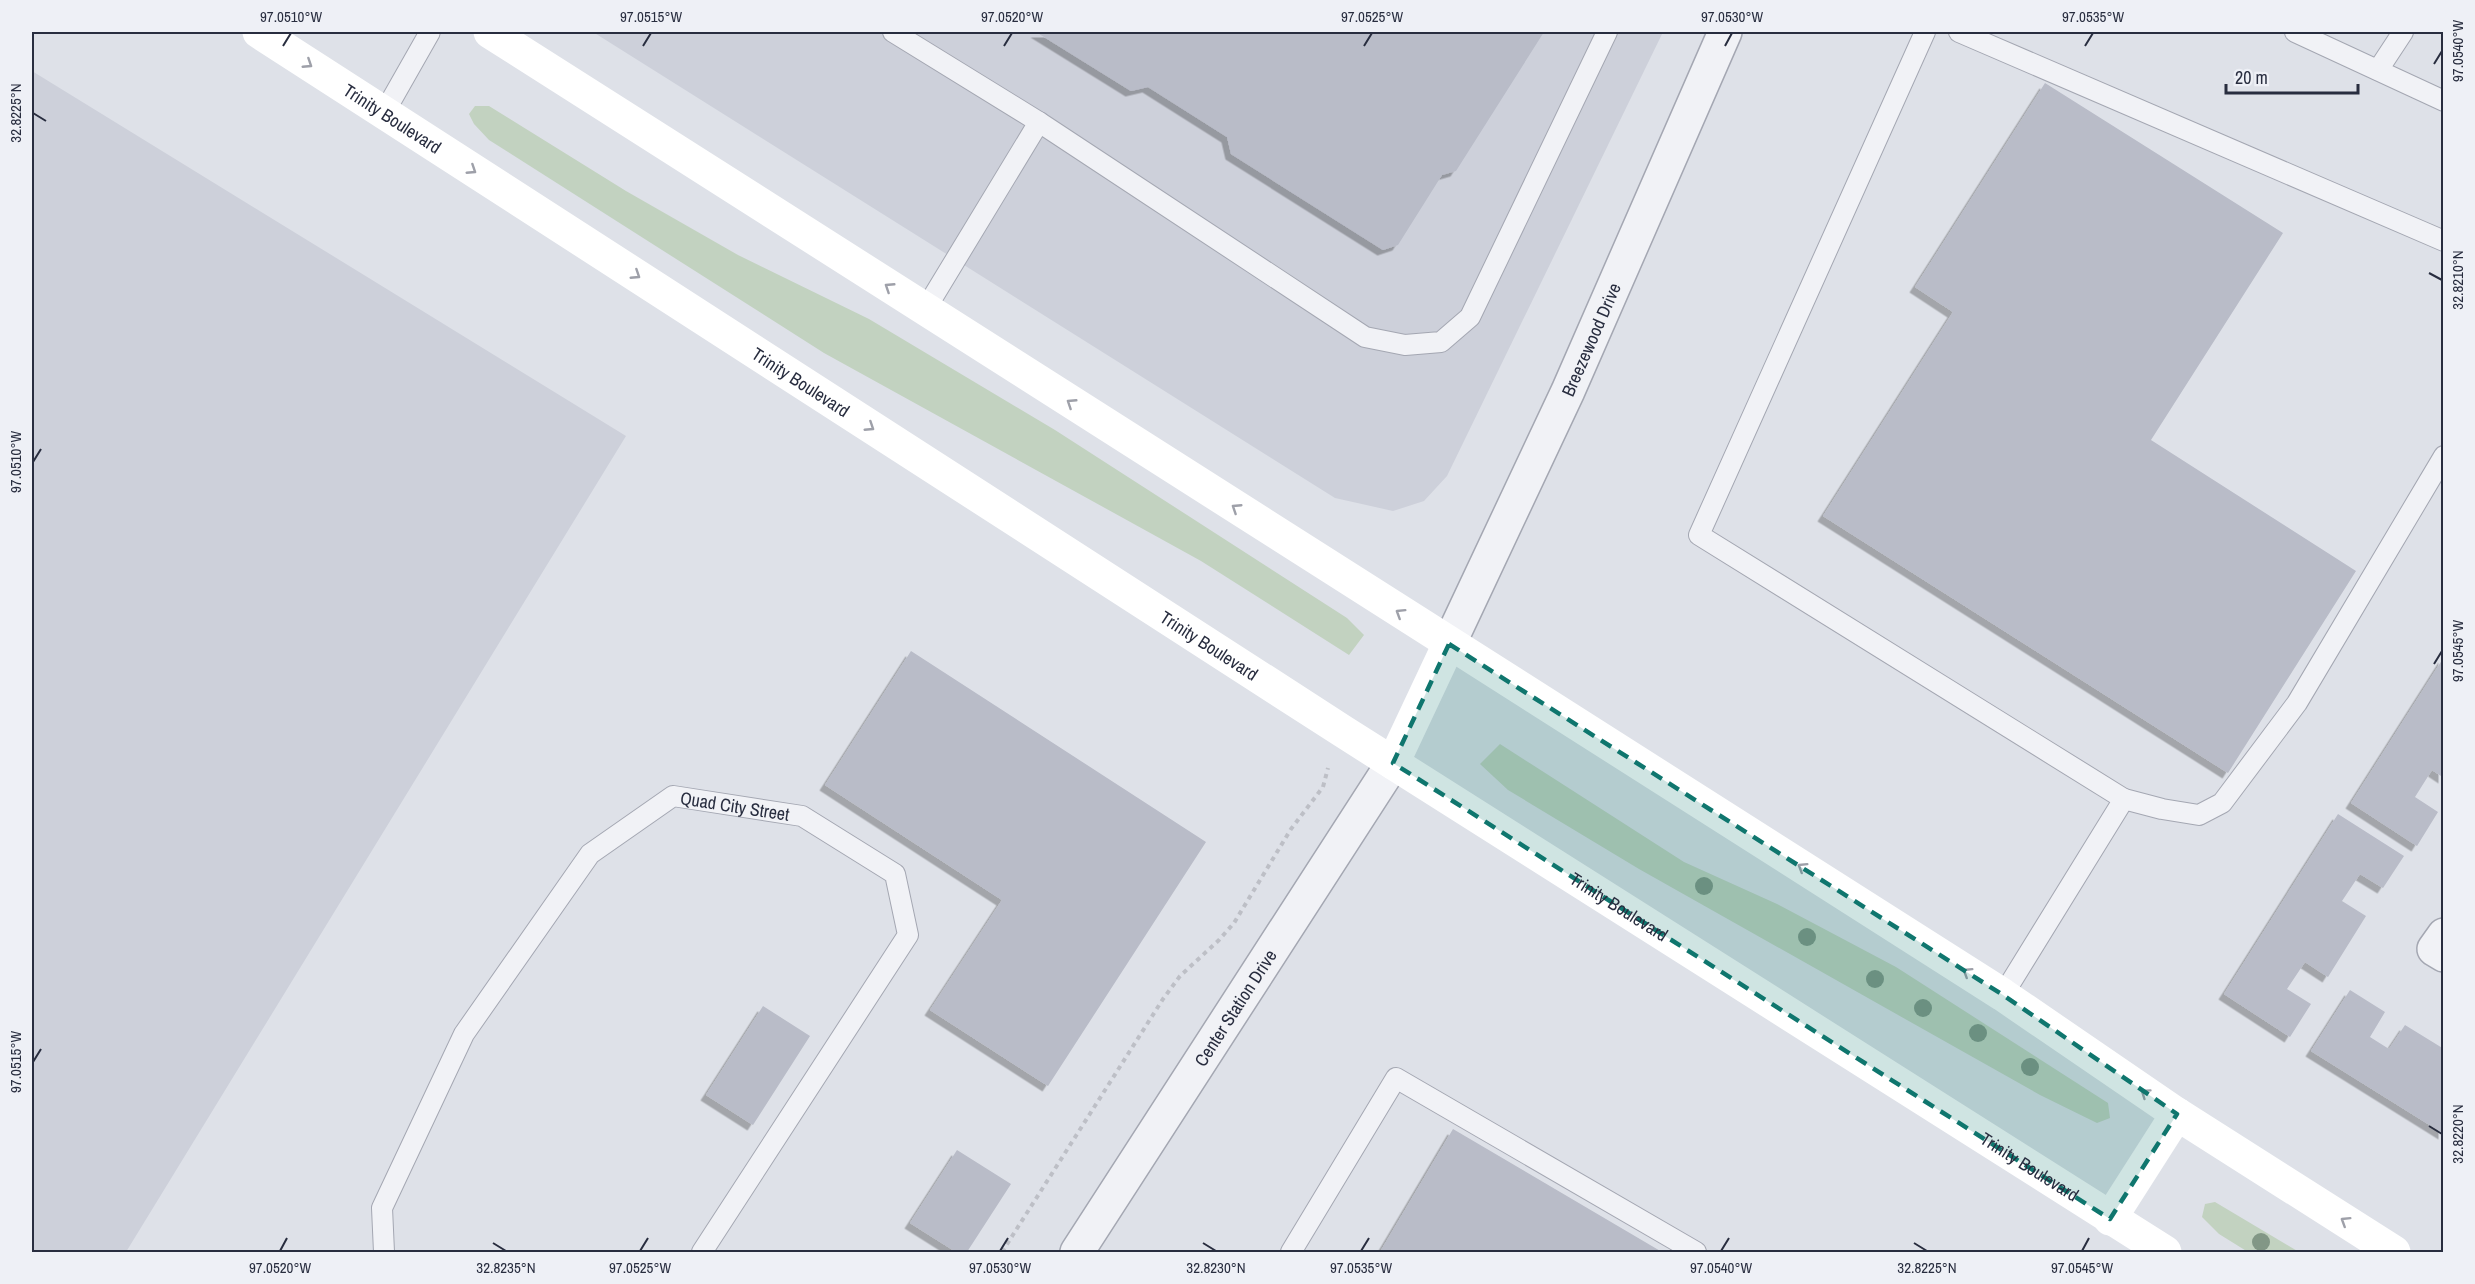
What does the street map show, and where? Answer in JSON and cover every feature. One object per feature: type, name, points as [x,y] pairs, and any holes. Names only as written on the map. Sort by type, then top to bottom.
[{"type":"main road","name":"Trinity Boulevard","points":[[259,32],[1393,763],[2165,1252]]},
{"type":"main road","points":[[497,33],[925,310],[2003,995],[2177,1114],[2394,1252]]},
{"type":"main road","points":[[1393,763],[1449,644]]},
{"type":"main road","points":[[2110,1219],[2177,1114]]},
{"type":"street","name":"Breezewood Drive","points":[[1449,644],[1568,391],[1725,32]]},
{"type":"street","name":"Center Station Drive","points":[[1077,1252],[1393,763]]},
{"type":"street","points":[[2444,935],[2434,949],[2444,955]]},
{"type":"lane","points":[[384,113],[430,32]]},
{"type":"lane","points":[[893,32],[1040,122],[1365,337],[1405,345],[1441,342],[1470,317],[1607,32]]},
{"type":"lane","points":[[1925,32],[1699,535],[2124,799],[2162,809],[2199,815],[2222,803],[2297,703],[2444,456]]},
{"type":"lane","points":[[1959,32],[2444,241]]},
{"type":"lane","points":[[2295,32],[2444,101]]},
{"type":"lane","points":[[2378,70],[2403,32]]},
{"type":"lane","points":[[925,310],[1040,122]]},
{"type":"lane","name":"Quad City Street","points":[[384,1252],[382,1208],[464,1034],[590,854],[673,796],[802,816],[895,874],[908,935],[702,1252]]},
{"type":"lane","points":[[2003,995],[2124,799]]},
{"type":"lane","points":[[1291,1252],[1396,1078],[1696,1252]]},
{"type":"path","points":[[1002,1252],[1163,999],[1180,976],[1234,923],[1291,829],[1323,787],[1328,768]]},
{"type":"highlighted area","points":[[1449,644],[2003,995],[2177,1114],[2110,1219],[1393,763]]},
{"type":"shaded area","points":[[593,32],[1663,32],[1447,476],[1424,501],[1393,511],[1335,498]]},
{"type":"shaded area","points":[[32,71],[626,436],[126,1252],[32,1252]]},
{"type":"green space","points":[[475,106],[489,106],[626,191],[738,255],[869,319],[1055,430],[1347,618],[1364,635],[1349,655],[1201,561],[824,353],[489,140],[474,124],[469,114]]},
{"type":"green space","points":[[1500,744],[1684,862],[1777,904],[1896,967],[2108,1103],[2110,1118],[2097,1123],[2040,1095],[1639,869],[1508,790],[1480,764]]},
{"type":"green space","points":[[2215,1202],[2299,1252],[2248,1252],[2219,1234],[2202,1217],[2205,1204]]},
{"type":"building","points":[[1036,32],[1544,32],[1456,171],[1442,175],[1398,245],[1383,250],[1231,154],[1227,137],[1148,87],[1131,91]]},
{"type":"building","points":[[2045,83],[2283,233],[2151,440],[2356,571],[2228,773],[1823,516],[1953,312],[1915,287]]},
{"type":"building","points":[[911,651],[1206,842],[1048,1086],[930,1010],[1002,900],[825,785]]},
{"type":"building","points":[[2444,657],[2444,778],[2432,770],[2415,797],[2438,812],[2417,846],[2351,803]]},
{"type":"building","points":[[2338,814],[2404,856],[2383,888],[2360,874],[2342,901],[2366,916],[2328,977],[2305,962],[2287,989],[2311,1004],[2290,1037],[2224,994]]},
{"type":"building","points":[[2350,990],[2385,1012],[2370,1037],[2389,1049],[2405,1025],[2444,1049],[2444,1134],[2311,1051]]},
{"type":"building","points":[[763,1006],[810,1036],[753,1125],[706,1095]]},
{"type":"building","points":[[1453,1129],[1662,1252],[1380,1252]]},
{"type":"building","points":[[957,1150],[1011,1184],[967,1252],[956,1252],[910,1223]]}]
